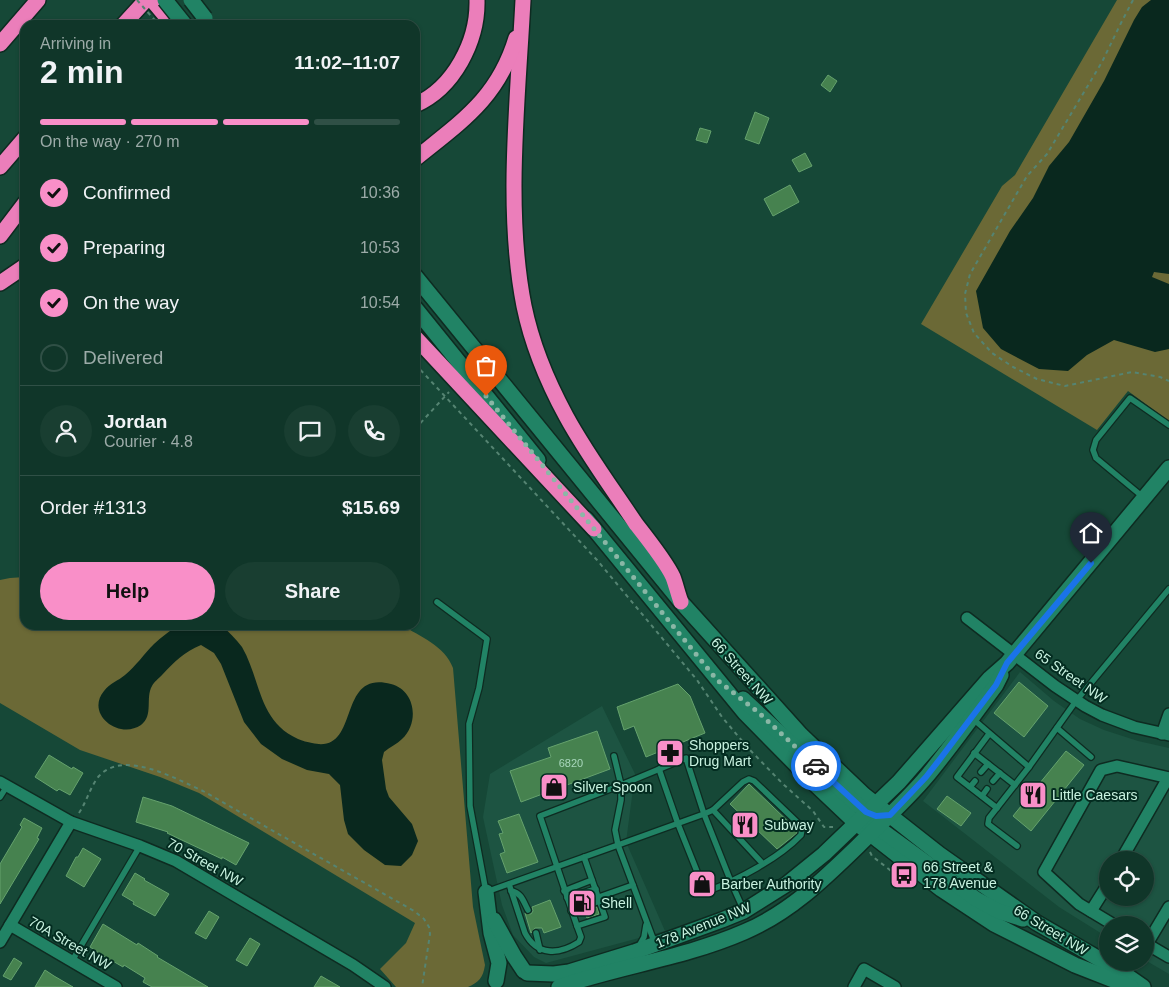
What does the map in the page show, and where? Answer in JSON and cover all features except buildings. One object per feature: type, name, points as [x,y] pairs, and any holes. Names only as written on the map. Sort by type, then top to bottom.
[{"type":"highway","points":[[21,20],[38,0]]},
{"type":"highway","points":[[128,20],[146,0]]},
{"type":"highway","points":[[152,0],[169,20]]},
{"type":"highway","points":[[182,20],[200,0]]},
{"type":"highway","points":[[420,102],[444,84],[465,55],[477,16],[477,0]]},
{"type":"highway","points":[[420,155],[469,114],[495,86],[512,53],[523,0]]},
{"type":"highway","points":[[523,0],[515,186],[515,233],[524,307],[539,358],[555,396],[586,450],[672,576],[681,602]]},
{"type":"highway","points":[[0,44],[20,21]]},
{"type":"highway","points":[[0,167],[20,144]]},
{"type":"highway","points":[[0,236],[20,210]]},
{"type":"highway","points":[[0,283],[20,269]]},
{"type":"highway","points":[[420,342],[594,529]]},
{"type":"main road","points":[[165,0],[181,20]]},
{"type":"main road","points":[[191,0],[207,20]]},
{"type":"main road","name":"66 Street NW","points":[[420,282],[681,602],[801,735],[841,774],[866,813],[874,831],[941,889],[994,924],[1076,965],[1131,987]]},
{"type":"main road","name":"66 Street NW","points":[[420,314],[717,680],[762,732],[866,813],[890,815],[973,879],[1041,925],[1142,987]]},
{"type":"main road","points":[[1011,659],[1169,468]]},
{"type":"main road","name":"178 Avenue NW","points":[[559,987],[662,960],[722,941],[772,919],[796,902],[817,886],[926,777],[996,685],[1011,659]]},
{"type":"main road","name":"178 Avenue NW","points":[[494,984],[500,976],[511,969],[554,974],[569,972],[656,945],[744,911],[787,884],[807,870],[899,782],[990,678],[1011,659]]},
{"type":"main road","points":[[874,831],[987,906],[1041,925]]},
{"type":"main road","points":[[486,892],[491,933],[499,963],[494,984]]},
{"type":"main road","points":[[488,908],[507,944],[526,972],[532,976],[537,987]]},
{"type":"street","name":"65 Street NW","points":[[967,618],[1011,659],[1076,701],[1102,715],[1134,728],[1165,734]]},
{"type":"street","points":[[1165,734],[1169,714]]},
{"type":"street","points":[[1099,916],[1079,904],[1044,872],[1101,770],[1117,766],[1169,778],[1126,851]]},
{"type":"street","name":"70 Street NW","points":[[3,784],[71,822],[140,846],[182,864],[353,965],[385,987]]},
{"type":"street","points":[[0,942],[71,822]]},
{"type":"street","points":[[1092,912],[1099,900]]},
{"type":"street","points":[[1154,931],[1169,906]]},
{"type":"street","name":"70A Street NW","points":[[10,925],[116,987]]},
{"type":"street","points":[[1154,949],[1169,957]]},
{"type":"street","points":[[854,987],[864,969],[895,987]]},
{"type":"lane","points":[[1144,498],[1096,458],[1093,450],[1096,440],[1130,398],[1169,425]]},
{"type":"lane","points":[[1017,846],[988,824],[989,818],[1076,701],[1169,589]]},
{"type":"lane","points":[[437,602],[487,639],[479,688],[469,724],[470,806],[486,892],[618,844],[678,824],[704,814],[713,810],[743,782],[749,779],[754,781],[799,824],[802,829],[801,835],[784,851],[731,882],[708,890],[704,888],[678,824],[659,769]]},
{"type":"lane","points":[[972,718],[1029,766]]},
{"type":"lane","points":[[1057,728],[1091,758]]},
{"type":"lane","points":[[989,734],[957,777],[997,808]]},
{"type":"lane","points":[[974,753],[1015,785]]},
{"type":"lane","points":[[614,756],[621,785],[621,800],[615,830],[618,844],[662,960]]},
{"type":"lane","points":[[509,884],[525,933],[529,940],[540,950],[549,952],[573,946],[579,942],[581,937],[540,816],[686,758],[704,814],[744,911]]},
{"type":"lane","points":[[981,772],[988,764]]},
{"type":"lane","points":[[993,781],[1000,773]]},
{"type":"lane","points":[[970,787],[975,781]]},
{"type":"lane","points":[[0,797],[3,784]]},
{"type":"lane","points":[[982,796],[987,789]]},
{"type":"lane","points":[[713,810],[762,863]]},
{"type":"lane","points":[[72,961],[140,846]]},
{"type":"lane","points":[[577,926],[604,917],[584,857]]},
{"type":"lane","points":[[564,891],[592,880]]},
{"type":"lane","points":[[571,911],[633,884]]},
{"type":"lane","points":[[567,898],[596,890]]},
{"type":"lane","points":[[511,891],[518,892],[521,895],[528,910]]},
{"type":"lane","points":[[634,952],[644,937],[646,920]]},
{"type":"lane","points":[[536,933],[540,950]]},
{"type":"path","points":[[138,0],[155,20]]},
{"type":"path","points":[[1133,0],[1102,62],[1047,154],[1027,176],[970,274],[965,294],[966,313],[974,333],[992,353],[1013,367],[1037,379],[1065,386],[1132,372],[1160,377],[1169,381]]},
{"type":"path","points":[[420,369],[612,577],[697,680],[722,717],[748,748],[813,811],[824,827],[833,827]]},
{"type":"path","points":[[420,424],[458,383]]},
{"type":"path","points":[[71,822],[80,811],[93,784],[100,775],[109,768],[118,765],[128,764],[146,768],[204,791],[381,892],[424,919],[429,927],[430,934],[422,987]]},
{"type":"path","points":[[870,852],[872,856],[909,885]]},
{"type":"shaded area","points":[[1117,0],[1169,0],[1169,421],[1128,391],[1097,430],[921,324],[1002,186],[1015,175]]},
{"type":"shaded area","points":[[1151,0],[1169,0],[1169,274],[1154,272],[1152,277],[1169,284],[1169,349],[1155,352],[1114,340],[1087,355],[1068,371],[1039,369],[1001,349],[983,328],[976,291],[1010,231],[1033,198],[1049,166],[1069,142],[1104,81],[1134,20],[1142,7]]},
{"type":"shaded area","points":[[20,577],[20,630],[410,630],[438,648],[449,660],[453,668],[473,907],[485,965],[480,979],[468,987],[396,987],[380,969],[406,943],[415,923],[199,793],[160,777],[80,750],[0,703],[0,580]]},
{"type":"shaded area","points":[[171,630],[227,630],[242,647],[262,699],[275,722],[298,739],[312,743],[327,743],[338,737],[355,699],[362,689],[374,683],[391,684],[399,687],[410,700],[413,716],[408,732],[402,739],[384,752],[382,760],[389,797],[412,824],[418,841],[412,855],[401,866],[385,865],[364,850],[348,834],[344,820],[340,785],[329,774],[307,770],[282,759],[261,744],[244,722],[221,664],[214,653],[201,645],[180,657],[154,683],[150,691],[147,716],[141,725],[132,729],[123,729],[107,722],[99,708],[99,700],[104,691],[129,671],[157,641]]},
{"type":"shaded area","points":[[1020,672],[1054,701],[1080,719],[1104,730],[1138,741],[1169,748],[1169,974],[1154,965],[1154,916],[1099,916],[1099,932],[1059,907],[923,801]]},
{"type":"shaded area","points":[[602,706],[635,774],[626,842],[665,931],[546,963],[534,957],[513,935],[502,905],[483,817],[490,774]]},
{"type":"way so far","points":[[486,396],[717,680],[747,702],[816,766]]},
{"type":"place","name":"Shoppers Drug Mart","points":[[670,753]]},
{"type":"place","name":"Silver Spoon","points":[[554,787]]},
{"type":"place","name":"Little Caesars","points":[[1033,795]]},
{"type":"place","name":"Subway","points":[[745,825]]},
{"type":"place","name":"66 Street & 178 Avenue","points":[[904,875]]},
{"type":"place","name":"Barber Authority","points":[[702,884]]},
{"type":"place","name":"Shell","points":[[582,903]]},
{"type":"route","points":[[816,766],[866,812],[883,817],[890,815],[926,777],[996,685],[1007,663],[1091,563]]}]
